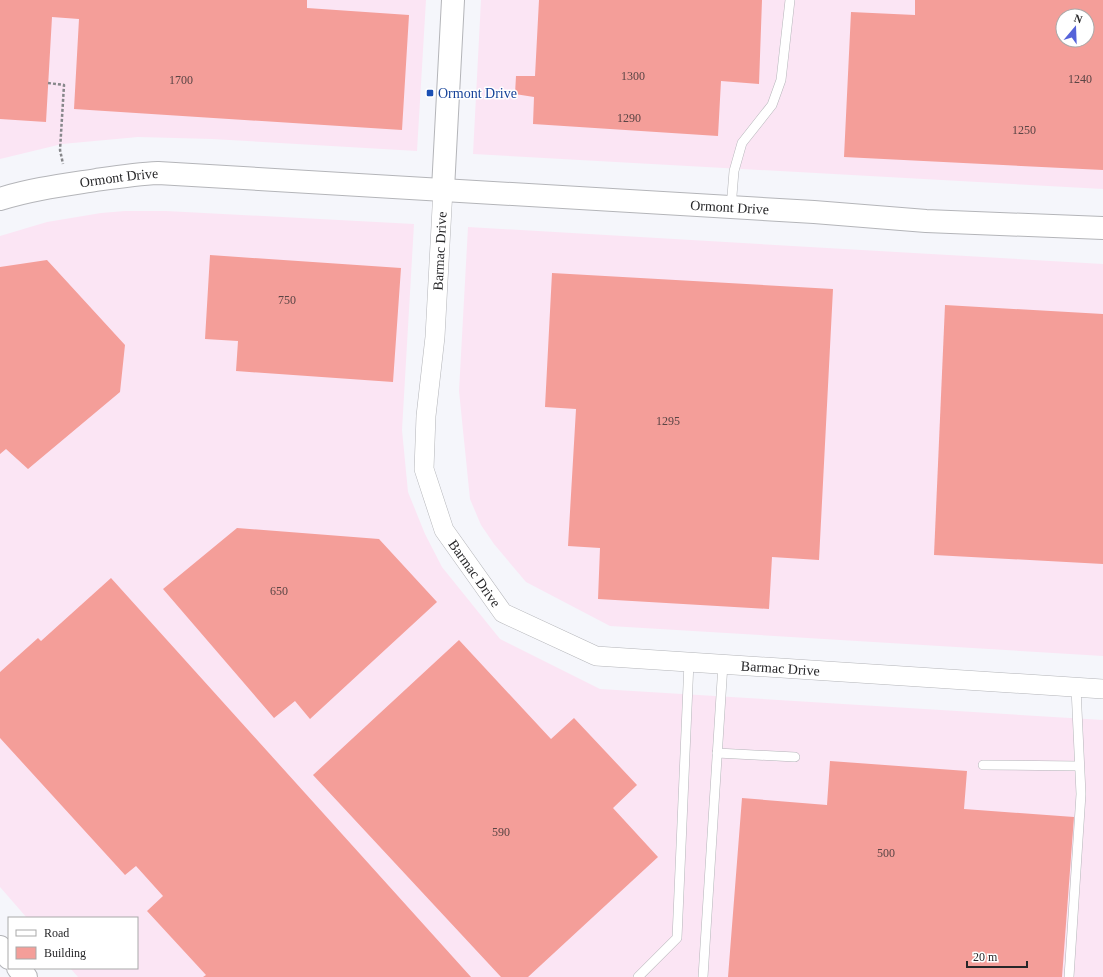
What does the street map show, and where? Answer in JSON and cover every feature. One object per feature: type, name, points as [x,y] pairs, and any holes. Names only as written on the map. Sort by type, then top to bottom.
[{"type":"street","name":"Barmac Drive","points":[[453,0],[435,337],[426,416],[424,469],[444,530],[503,613],[596,656],[1103,690]]},
{"type":"street","name":"Ormont Drive","points":[[0,199],[21,192],[66,184],[121,176],[158,173],[814,212],[926,221],[1103,228]]},
{"type":"street","points":[[0,947],[8,957]]},
{"type":"street","points":[[19,969],[26,977]]},
{"type":"lane","points":[[731,208],[734,171],[742,143],[772,105],[781,80],[790,0]]},
{"type":"lane","points":[[638,977],[678,938],[689,662]]},
{"type":"lane","points":[[703,977],[723,664]]},
{"type":"lane","points":[[1068,977],[1081,794],[1076,688]]},
{"type":"lane","points":[[717,753],[796,757]]},
{"type":"lane","points":[[983,765],[1079,766]]},
{"type":"path","points":[[48,83],[64,85],[60,150],[66,184]]},
{"type":"shaded area","points":[[0,0],[426,0],[417,151],[212,139],[138,137],[62,144],[0,159]]},
{"type":"shaded area","points":[[481,0],[1103,0],[1103,189],[473,154]]},
{"type":"shaded area","points":[[125,211],[166,211],[414,224],[402,430],[408,492],[425,534],[442,567],[500,639],[600,689],[1103,720],[1103,977],[78,977],[71,969],[138,969],[138,917],[26,917],[0,887],[0,236],[47,222],[101,213]]},
{"type":"shaded area","points":[[468,227],[1103,264],[1103,656],[610,626],[526,582],[494,544],[481,525],[470,499],[459,391]]},
{"type":"building","points":[[0,0],[307,0],[307,8],[409,15],[402,130],[74,109],[79,19],[52,17],[46,122],[0,119]]},
{"type":"building","points":[[539,0],[762,0],[759,84],[721,81],[718,136],[533,124],[534,97],[515,94],[516,76],[535,76]]},
{"type":"building","points":[[915,0],[1103,0],[1103,170],[844,157],[851,12],[915,15]]},
{"type":"building","points":[[210,255],[401,268],[393,382],[236,371],[238,341],[205,339]]},
{"type":"building","points":[[47,260],[125,345],[120,392],[28,469],[6,449],[0,454],[0,267]]},
{"type":"building","points":[[552,273],[833,289],[819,560],[772,557],[769,609],[598,599],[600,548],[568,546],[576,409],[545,407]]},
{"type":"building","points":[[945,305],[1103,314],[1103,564],[934,555]]},
{"type":"building","points":[[237,528],[379,539],[437,602],[310,719],[295,701],[274,718],[163,589]]},
{"type":"building","points":[[111,578],[471,977],[203,977],[206,975],[147,911],[163,896],[136,866],[125,875],[0,738],[0,672],[38,638],[41,641]]},
{"type":"building","points":[[459,640],[551,739],[574,718],[637,785],[613,808],[658,857],[528,977],[501,977],[313,775]]},
{"type":"building","points":[[830,761],[967,771],[964,809],[1074,817],[1062,977],[728,977],[742,798],[827,805]]},
{"type":"place","name":"Ormont Drive","points":[[430,93]]}]
